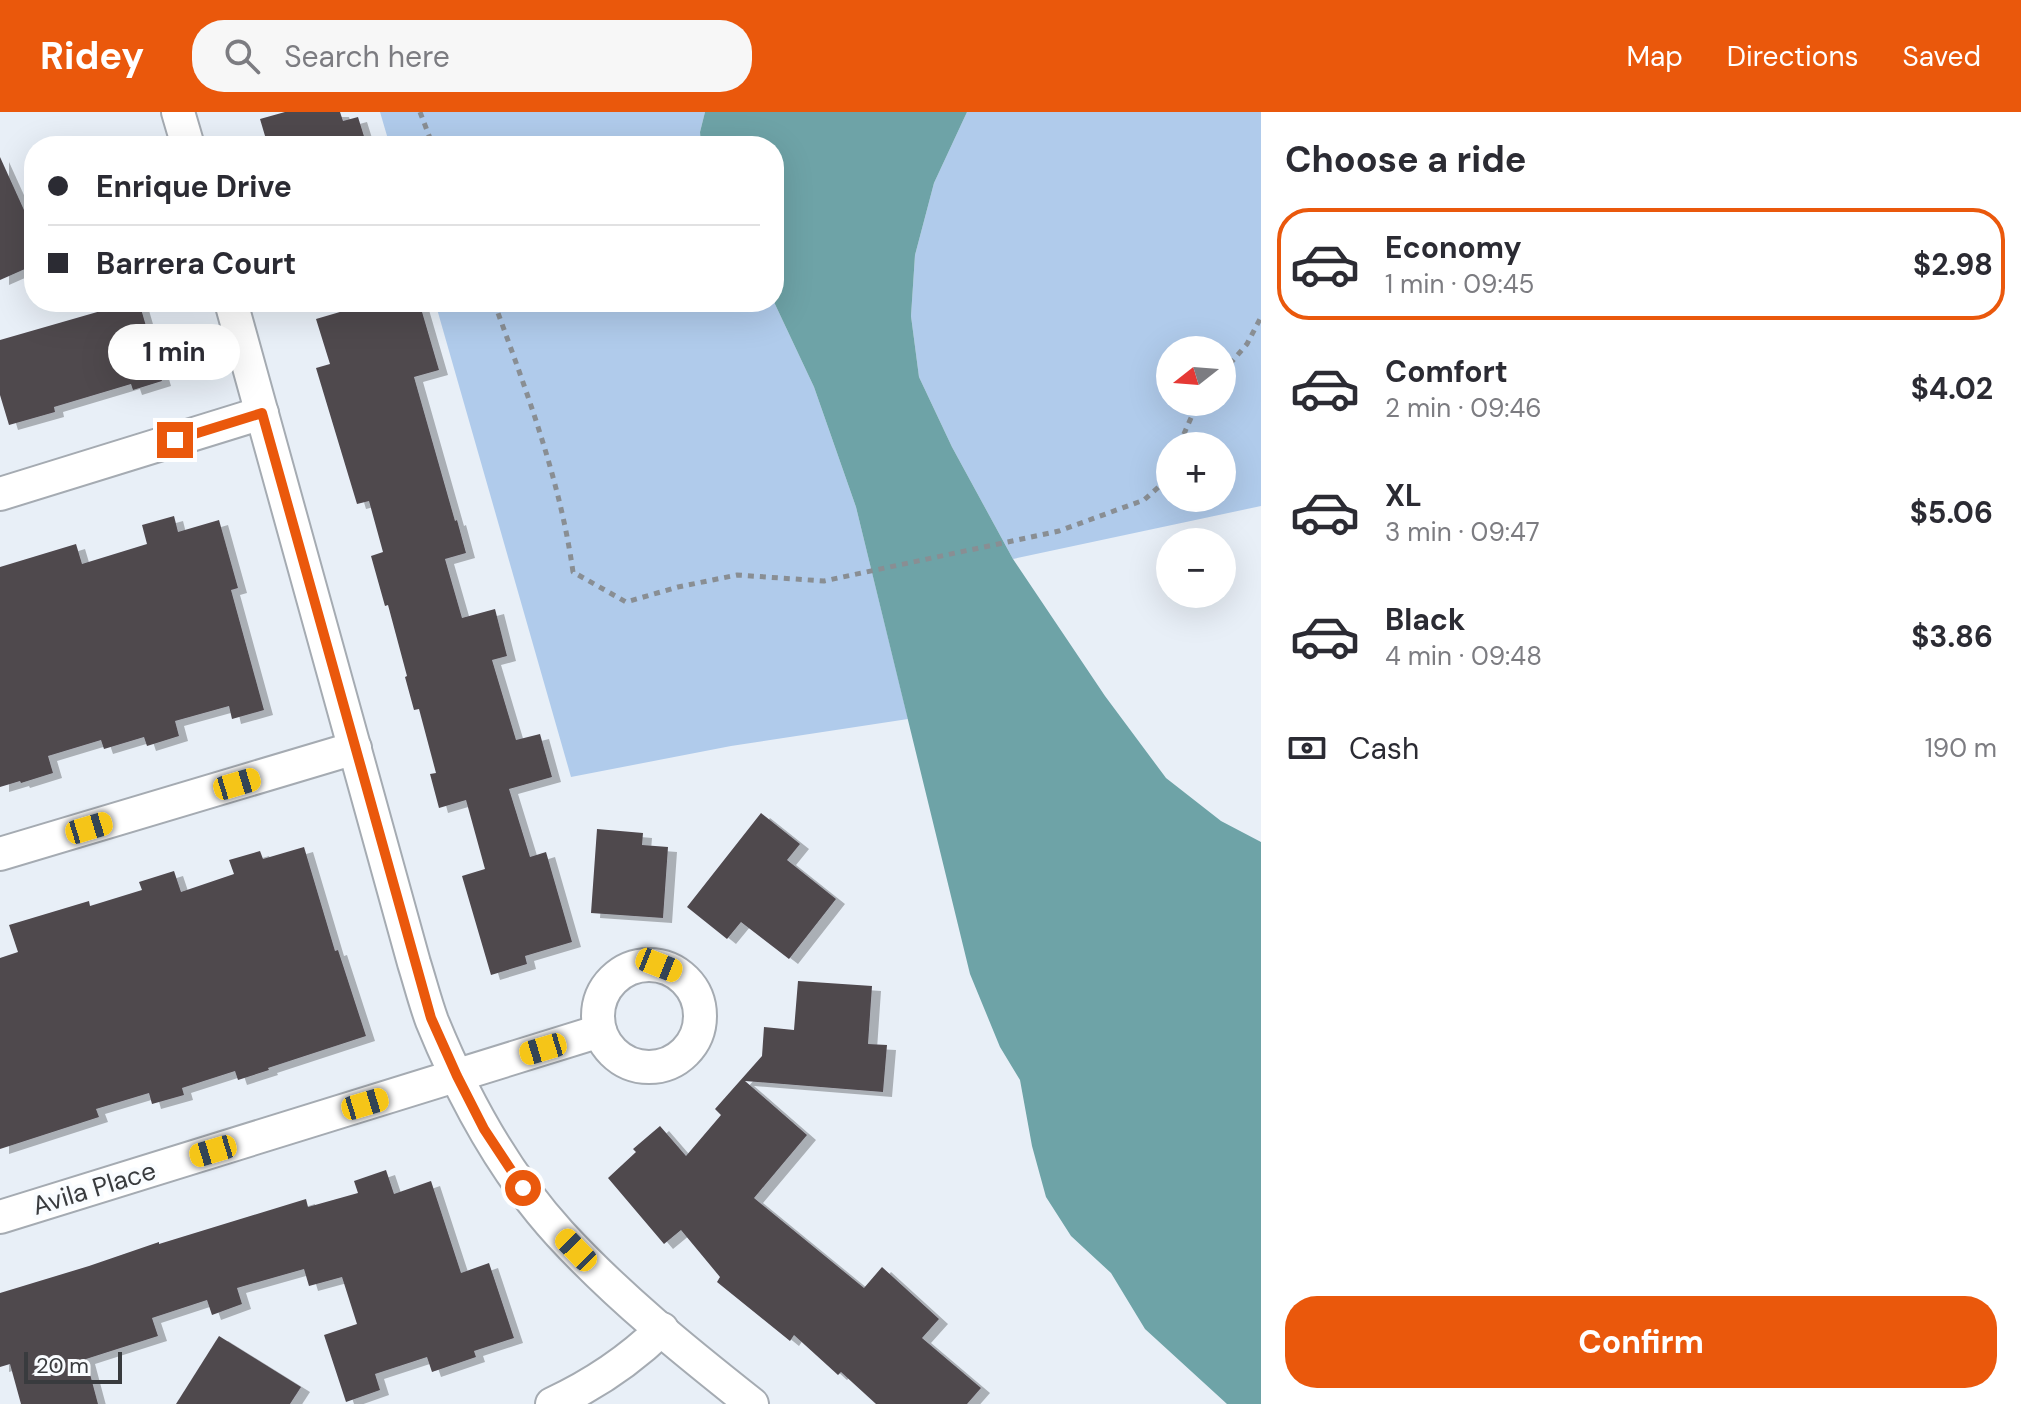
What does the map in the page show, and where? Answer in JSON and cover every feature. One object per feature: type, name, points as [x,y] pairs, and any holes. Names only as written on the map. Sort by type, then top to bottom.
[{"type":"street","points":[[178,112],[185,136]]},
{"type":"street","points":[[234,312],[427,1005],[457,1076],[484,1129],[523,1188],[559,1233],[616,1289],[752,1404]]},
{"type":"street","points":[[0,494],[262,413]]},
{"type":"street","points":[[0,854],[355,748]]},
{"type":"street","name":"Avila Place","points":[[0,1217],[600,1031]]},
{"type":"street","points":[[552,1404],[617,1368],[638,1353],[662,1329]]},
{"type":"path","points":[[420,112],[429,136]]},
{"type":"path","points":[[498,312],[547,457],[567,529],[573,572],[626,602],[737,575],[824,581],[1059,531],[1144,500],[1156,489]]},
{"type":"path","points":[[1236,357],[1247,344],[1261,317]]},
{"type":"shaded area","points":[[380,112],[705,112],[700,136],[387,136]]},
{"type":"shaded area","points":[[705,112],[967,112],[934,183],[915,255],[911,316],[919,377],[952,447],[1013,559],[1105,696],[1166,778],[1221,821],[1261,842],[1261,1404],[1227,1404],[1145,1329],[1111,1273],[1071,1236],[1046,1197],[1032,1146],[1020,1080],[1000,1047],[970,974],[856,507],[814,387],[779,312],[784,312],[784,136],[700,136]]},
{"type":"shaded area","points":[[967,112],[1261,112],[1261,506],[1236,511],[1236,432],[1156,432],[1156,512],[1233,512],[1013,559],[952,447],[919,377],[911,316],[915,255],[934,183]]},
{"type":"shaded area","points":[[438,312],[779,312],[814,387],[856,507],[908,719],[731,746],[571,777]]},
{"type":"building","points":[[285,112],[340,112],[343,121],[358,117],[364,136],[265,136],[260,119]]},
{"type":"building","points":[[0,157],[24,210],[24,269],[0,280]]},
{"type":"building","points":[[97,312],[142,312],[162,381],[133,390],[131,384],[54,407],[55,412],[9,425],[0,395],[0,340]]},
{"type":"building","points":[[340,312],[422,312],[439,370],[414,377],[466,553],[445,559],[462,618],[495,609],[507,656],[492,660],[516,740],[540,734],[552,777],[509,789],[530,857],[546,852],[572,942],[525,956],[527,964],[491,975],[462,876],[485,869],[466,800],[439,808],[430,774],[436,773],[419,709],[414,710],[388,605],[385,606],[371,556],[383,552],[369,501],[357,504],[316,368],[330,364],[316,319]]},
{"type":"building","points":[[174,516],[178,532],[219,520],[238,588],[231,590],[264,710],[232,719],[229,706],[175,721],[179,736],[147,746],[144,737],[104,749],[101,740],[48,756],[53,773],[0,787],[0,567],[76,544],[82,564],[147,544],[142,525]]},
{"type":"building","points":[[761,813],[800,844],[787,860],[836,899],[789,959],[741,922],[727,939],[687,907]]},
{"type":"building","points":[[597,829],[643,833],[642,845],[668,847],[663,918],[591,913]]},
{"type":"building","points":[[304,847],[335,951],[338,950],[366,1036],[238,1080],[235,1071],[182,1088],[184,1095],[152,1104],[149,1093],[96,1109],[99,1117],[0,1149],[0,958],[18,952],[9,925],[89,901],[90,906],[142,890],[139,882],[174,871],[181,892],[234,874],[229,860],[260,851],[263,859]]},
{"type":"building","points":[[798,981],[872,986],[868,1044],[887,1045],[883,1092],[745,1081],[807,1135],[754,1198],[864,1288],[882,1267],[939,1319],[922,1338],[981,1388],[967,1404],[876,1404],[794,1335],[790,1341],[717,1282],[720,1277],[681,1230],[664,1244],[608,1178],[636,1152],[633,1149],[660,1126],[686,1156],[721,1115],[715,1109],[762,1056],[764,1027],[794,1030]]},
{"type":"building","points":[[386,1170],[394,1194],[431,1181],[461,1273],[489,1263],[514,1338],[474,1351],[476,1357],[432,1372],[427,1357],[375,1374],[380,1390],[346,1402],[324,1335],[357,1324],[342,1277],[309,1286],[304,1269],[237,1288],[242,1304],[212,1315],[207,1300],[152,1318],[158,1336],[86,1359],[98,1404],[21,1404],[10,1364],[0,1367],[0,1293],[306,1199],[308,1207],[358,1193],[354,1181]]},
{"type":"building","points":[[219,1336],[301,1387],[290,1404],[176,1404]]},
{"type":"route","points":[[175,440],[262,413],[431,1018],[484,1129],[523,1188]]}]
